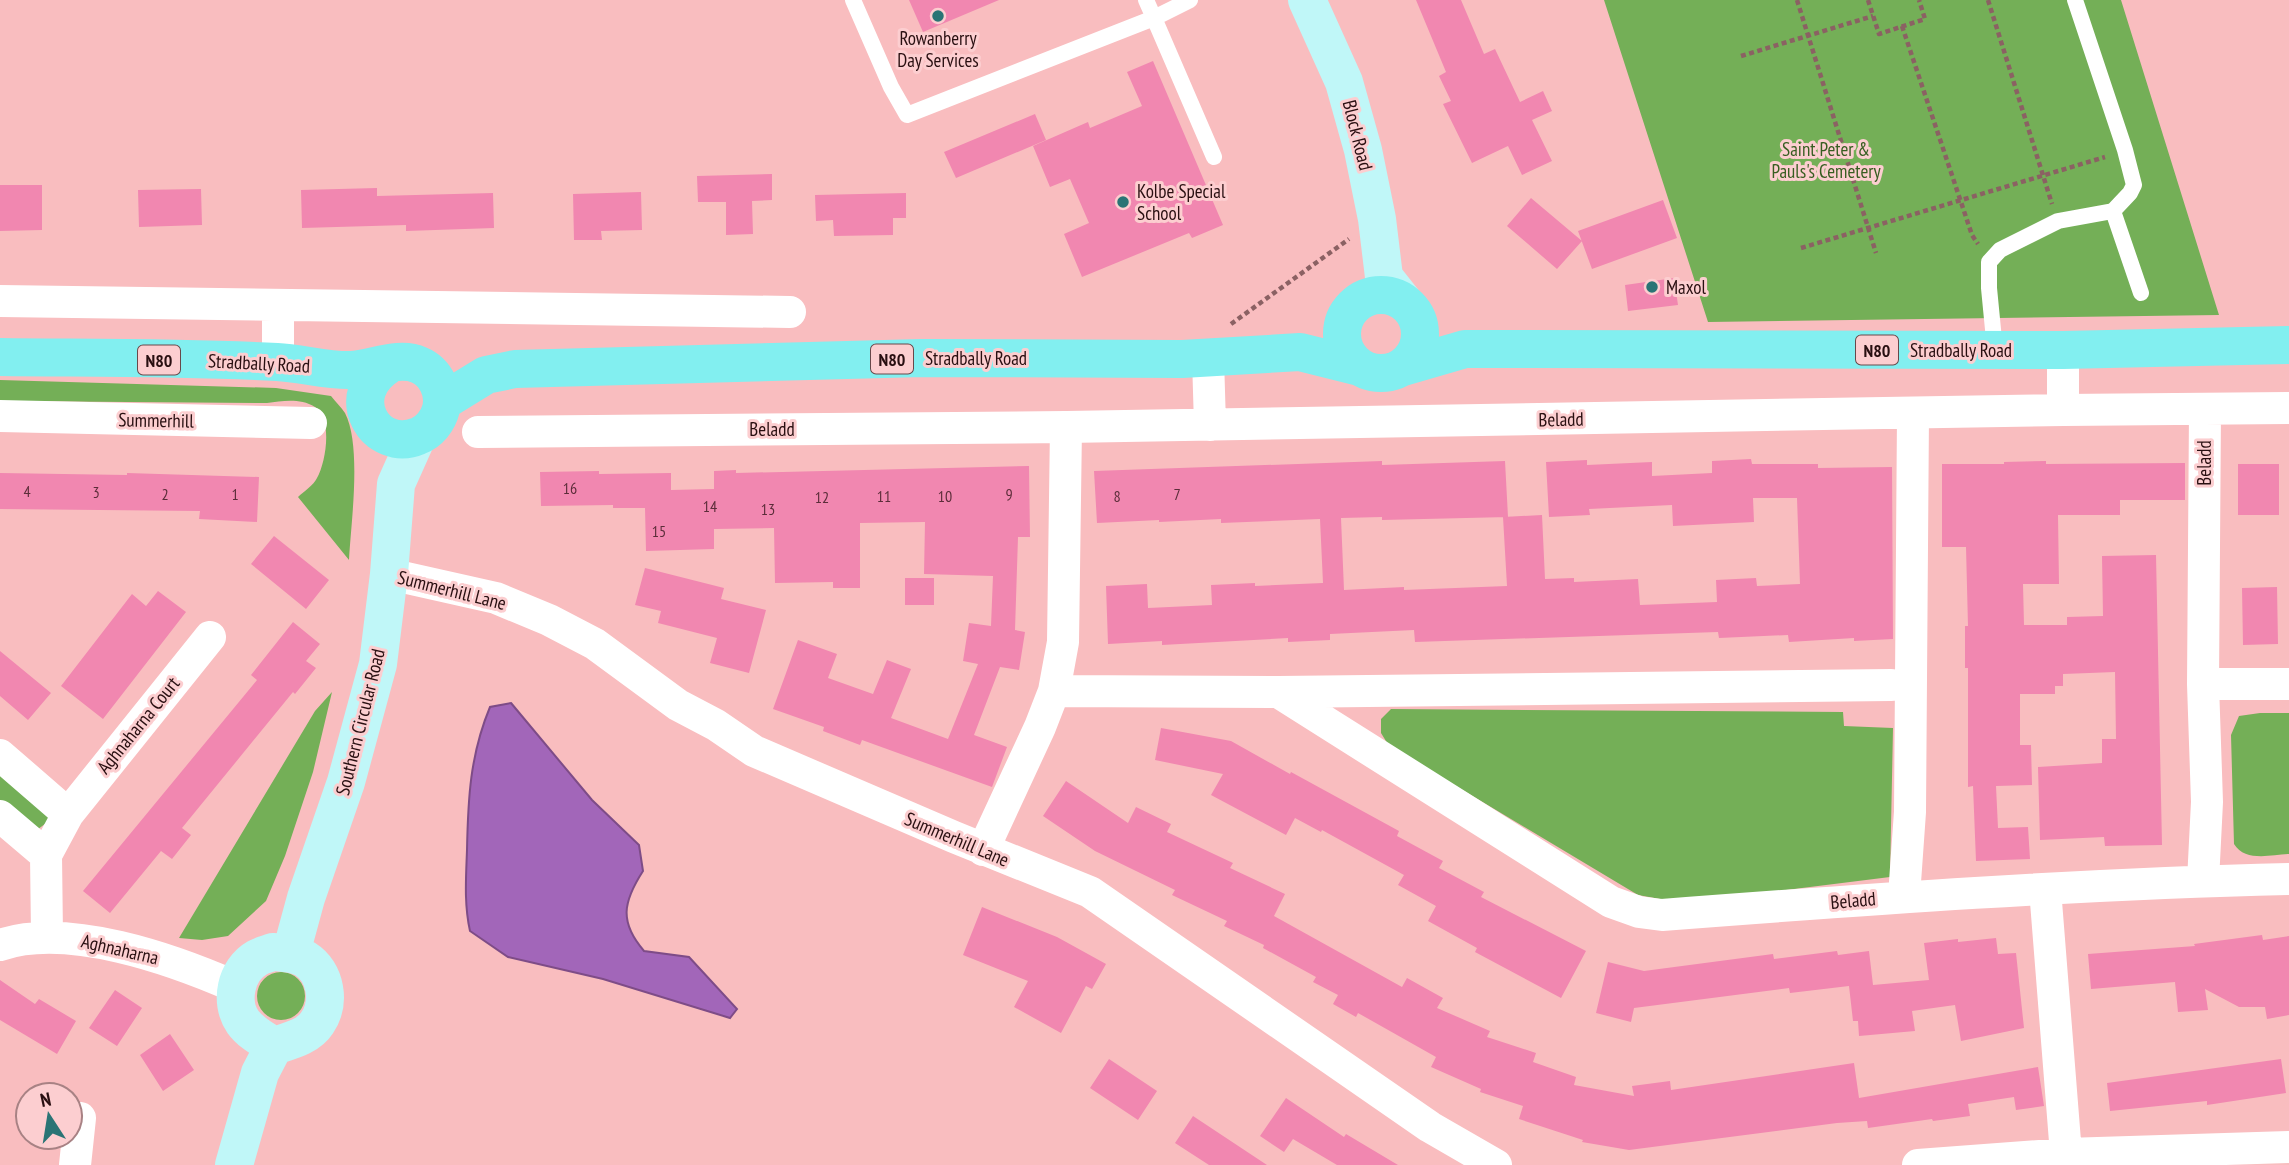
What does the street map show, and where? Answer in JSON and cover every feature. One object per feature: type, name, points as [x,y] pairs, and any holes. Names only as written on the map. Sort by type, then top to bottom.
[{"type":"main road","name":"Block Road","points":[[1307,0],[1344,82],[1363,150],[1377,219],[1385,302]]},
{"type":"main road","name":"Stradbally Road","points":[[1385,302],[1465,349]]},
{"type":"main road","points":[[1300,352],[1385,302]]},
{"type":"main road","points":[[1385,302],[1420,341],[1414,355],[1404,367]]},
{"type":"main road","points":[[1360,367],[1349,356],[1343,342],[1342,327],[1385,302]]},
{"type":"main road","name":"Stradbally Road","points":[[0,357],[278,362],[382,371],[486,375],[514,369],[922,358],[1217,343],[1300,352],[1360,367]]},
{"type":"main road","name":"Stradbally Road","points":[[1404,367],[1465,349],[2063,350],[2289,345]]},
{"type":"main road","name":"N80","points":[[1360,367],[1374,373],[1404,367]]},
{"type":"main road","points":[[417,437],[402,440],[387,436],[375,427],[367,414],[364,399],[382,371],[432,374],[440,387],[442,402]]},
{"type":"main road","name":"Stradbally Road","points":[[442,402],[486,375]]},
{"type":"main road","name":"N80","points":[[417,437],[430,429],[439,417],[442,402]]},
{"type":"main road","name":"Southern Circular Road","points":[[375,427],[396,484]]},
{"type":"main road","name":"Southern Circular Road","points":[[291,953],[306,898],[346,782],[378,664],[396,484],[417,437]]},
{"type":"main road","points":[[234,1165],[261,1073],[274,1046],[304,1035],[317,1024],[324,1007],[325,989],[319,973],[307,960],[291,953],[273,952],[256,958],[244,971],[236,987],[236,1004],[242,1021],[274,1046]]},
{"type":"street","points":[[0,301],[790,312]]},
{"type":"street","points":[[278,305],[278,362]]},
{"type":"street","points":[[1210,425],[1217,343]]},
{"type":"street","points":[[2063,350],[2063,410]]},
{"type":"street","name":"Beladd","points":[[478,432],[1066,427],[2289,408]]},
{"type":"street","name":"Beladd","points":[[2203,881],[2207,802],[2203,684],[2205,410]]},
{"type":"street","name":"Beladd","points":[[1904,896],[1910,812],[1913,414]]},
{"type":"street","name":"Summerhill","points":[[0,416],[311,423]]},
{"type":"street","points":[[983,850],[1054,691],[1063,642],[1066,427]]},
{"type":"street","name":"Summerhill Lane","points":[[388,574],[496,598],[549,620],[595,644],[678,705],[716,725],[754,751],[983,850],[1090,892],[1430,1127],[1496,1165]]},
{"type":"street","name":"Aghnaharna Court","points":[[47,936],[46,855],[68,814],[209,637]]},
{"type":"street","points":[[2203,684],[2289,684]]},
{"type":"street","points":[[1054,691],[1278,692],[1891,685]]},
{"type":"street","name":"Beladd","points":[[1278,692],[1611,902],[1639,912],[1662,915],[1904,896],[2289,879]]},
{"type":"street","points":[[0,755],[68,814]]},
{"type":"street","points":[[0,816],[46,855]]},
{"type":"street","points":[[2045,889],[2066,1154]]},
{"type":"street","name":"Aghnaharna","points":[[0,945],[47,936],[76,938],[164,959],[236,987]]},
{"type":"street","points":[[1918,1165],[2066,1154],[2289,1147]]},
{"type":"lane","points":[[853,0],[891,87],[907,115],[1154,18],[1190,0]]},
{"type":"lane","points":[[1146,0],[1214,157]]},
{"type":"lane","points":[[1995,350],[1989,262],[2000,250],[2058,221],[2113,211],[2134,185],[2126,150],[2076,0]]},
{"type":"lane","points":[[2113,211],[2141,293]]},
{"type":"path","points":[[1797,0],[1876,253]]},
{"type":"path","points":[[1868,0],[1879,34],[1925,19],[1920,0]]},
{"type":"path","points":[[1988,0],[2058,221]]},
{"type":"path","points":[[1741,56],[1873,16]]},
{"type":"path","points":[[1902,26],[1972,235],[1989,262]]},
{"type":"path","points":[[1801,248],[2126,150]]},
{"type":"path","points":[[1217,343],[1377,219]]},
{"type":"green space","name":"Saint Peter & Pauls's Cemetery","points":[[1604,0],[2121,0],[2219,315],[1708,322]]},
{"type":"green space","points":[[0,380],[276,388],[331,396],[345,413],[353,445],[354,485],[349,560],[298,497],[316,481],[325,452],[324,421],[315,407],[291,401],[0,401]]},
{"type":"green space","points":[[332,692],[313,772],[285,856],[266,901],[228,936],[202,940],[179,938],[315,711]]},
{"type":"green space","points":[[1391,709],[1843,712],[1844,726],[1893,728],[1890,877],[1682,903],[1638,895],[1389,746],[1381,733],[1381,719]]},
{"type":"green space","points":[[2289,713],[2289,854],[2251,855],[2239,850],[2234,844],[2231,735],[2239,716]]},
{"type":"green space","points":[[0,771],[49,810],[50,820],[37,830],[0,803]]},
{"type":"green space","points":[[281,972],[298,979],[305,996],[298,1013],[281,1020],[264,1013],[257,996],[264,979]]},
{"type":"shaded area","points":[[511,703],[592,800],[639,845],[643,871],[631,893],[627,912],[630,931],[636,941],[644,951],[689,957],[737,1009],[730,1018],[603,979],[508,957],[470,931],[466,881],[468,813],[474,760],[490,707]]},
{"type":"building","name":"Rowanberry Day Services","points":[[909,0],[999,0],[923,32]]},
{"type":"building","points":[[1416,0],[1461,0],[1484,54],[1495,49],[1520,102],[1543,91],[1552,111],[1532,120],[1552,161],[1522,175],[1508,146],[1472,163],[1443,104],[1451,101],[1439,76],[1446,72]]},
{"type":"building","points":[[1153,61],[1223,225],[1192,238],[1189,233],[1082,277],[1064,234],[1089,223],[1070,179],[1050,187],[1033,146],[1088,122],[1090,128],[1142,106],[1127,72]]},
{"type":"building","points":[[1035,114],[1046,140],[956,178],[944,152]]},
{"type":"building","points":[[772,174],[772,200],[752,201],[753,234],[726,235],[726,202],[698,202],[697,176]]},
{"type":"building","points":[[0,185],[42,185],[42,230],[0,231]]},
{"type":"building","points":[[377,188],[377,196],[493,193],[494,228],[406,231],[406,225],[302,228],[301,190]]},
{"type":"building","points":[[201,189],[202,225],[139,227],[138,190]]},
{"type":"building","points":[[641,192],[642,230],[601,231],[602,240],[574,240],[573,194]]},
{"type":"building","points":[[906,193],[906,218],[893,218],[893,235],[834,236],[833,220],[816,221],[815,195]]},
{"type":"building","points":[[1531,198],[1582,241],[1557,269],[1507,226]]},
{"type":"building","points":[[1663,200],[1677,238],[1592,269],[1578,231]]},
{"type":"building","points":[[1674,278],[1678,305],[1628,311],[1625,285]]},
{"type":"building","points":[[1751,459],[1752,464],[1818,464],[1818,468],[1892,467],[1893,639],[1854,641],[1854,638],[1789,642],[1788,635],[1719,638],[1718,632],[1415,642],[1414,630],[1330,634],[1330,640],[1288,642],[1288,638],[1162,645],[1162,641],[1108,644],[1106,586],[1147,584],[1148,608],[1212,605],[1211,585],[1323,583],[1320,519],[1221,523],[1221,519],[1097,523],[1094,471],[1382,461],[1382,465],[1505,461],[1508,517],[1542,515],[1545,579],[1574,578],[1574,582],[1638,579],[1640,605],[1717,602],[1716,580],[1756,578],[1757,586],[1800,584],[1797,498],[1753,498],[1754,522],[1673,526],[1672,505],[1589,509],[1590,515],[1549,517],[1546,462],[1587,460],[1587,465],[1652,462],[1652,476],[1712,473],[1712,461]],"holes":[[[1382,517],[1382,520],[1503,517],[1507,586],[1344,590],[1341,518]]]},
{"type":"building","points":[[2046,461],[2046,464],[2185,463],[2185,500],[2120,500],[2120,515],[2058,515],[2059,584],[2023,584],[2024,625],[2067,625],[2067,617],[2103,616],[2102,556],[2156,555],[2162,845],[2105,846],[2104,837],[2040,840],[2038,767],[2102,763],[2102,739],[2116,739],[2115,672],[2063,674],[2063,686],[2055,686],[2055,694],[2020,694],[2020,745],[2031,745],[2032,785],[1996,786],[1998,828],[2028,827],[2030,859],[1976,861],[1973,786],[1968,787],[1966,547],[1942,547],[1942,464]]},
{"type":"building","points":[[2238,464],[2279,464],[2279,515],[2238,515]]},
{"type":"building","points":[[1029,466],[1030,537],[1018,537],[1015,630],[1025,632],[1019,670],[1000,667],[974,735],[1007,747],[992,787],[862,740],[860,745],[823,731],[824,727],[773,709],[798,640],[837,654],[828,678],[873,694],[887,660],[911,669],[891,718],[948,739],[978,664],[963,661],[969,623],[991,626],[993,576],[924,574],[925,522],[860,523],[860,588],[833,588],[833,582],[775,583],[774,528],[714,529],[714,549],[646,551],[645,508],[613,508],[613,505],[541,506],[540,472],[671,473],[671,490],[714,489],[714,471],[736,470],[736,473]]},
{"type":"building","points":[[0,473],[259,477],[257,522],[199,519],[200,511],[0,509]]},
{"type":"building","points":[[274,536],[329,580],[306,609],[251,564]]},
{"type":"building","points":[[645,568],[724,588],[721,599],[766,610],[749,673],[710,663],[717,638],[658,623],[661,611],[635,605]]},
{"type":"building","points":[[905,578],[934,578],[934,605],[905,605]]},
{"type":"building","points":[[2277,587],[2278,644],[2243,645],[2242,588]]},
{"type":"building","points":[[158,591],[186,612],[103,719],[61,686],[132,594],[146,606]]},
{"type":"building","points":[[293,622],[320,644],[306,661],[316,668],[295,694],[293,692],[182,828],[191,835],[172,859],[161,851],[110,913],[83,891],[257,680],[251,675]]},
{"type":"building","points":[[0,651],[51,693],[28,720],[0,696]]},
{"type":"building","points":[[1161,728],[1231,741],[1290,774],[1291,772],[1399,831],[1397,836],[1443,861],[1439,868],[1484,892],[1481,897],[1586,951],[1561,998],[1475,952],[1477,948],[1428,921],[1436,906],[1398,885],[1404,875],[1295,818],[1286,835],[1211,795],[1223,774],[1155,760]]},
{"type":"building","points":[[1066,781],[1128,823],[1136,807],[1171,824],[1167,832],[1233,863],[1230,868],[1285,894],[1274,916],[1402,987],[1407,978],[1443,998],[1437,1008],[1490,1031],[1487,1037],[1536,1053],[1533,1062],[1576,1077],[1574,1085],[1634,1096],[1632,1086],[1670,1081],[1671,1090],[1854,1063],[1859,1098],[2038,1067],[2044,1106],[2016,1110],[2014,1097],[1968,1104],[1970,1116],[1868,1128],[1867,1121],[1837,1123],[1629,1150],[1582,1142],[1583,1140],[1519,1119],[1523,1106],[1480,1092],[1481,1089],[1431,1067],[1436,1057],[1358,1013],[1356,1017],[1333,1004],[1338,995],[1313,982],[1316,977],[1263,948],[1264,945],[1224,926],[1227,921],[1172,895],[1175,890],[1095,851],[1043,816]]},
{"type":"building","points":[[982,907],[1057,937],[1106,964],[1092,989],[1086,986],[1061,1033],[1014,1007],[1028,981],[963,955]]},
{"type":"building","points":[[2262,935],[2263,940],[2289,936],[2289,1015],[2267,1019],[2265,1007],[2239,1007],[2205,989],[2208,1010],[2178,1012],[2175,982],[2091,989],[2088,954],[2195,946],[2194,944]]},
{"type":"building","points":[[1996,938],[1998,954],[2016,953],[2024,1028],[1961,1041],[1955,1005],[1912,1011],[1915,1031],[1859,1036],[1858,1021],[1853,1021],[1849,986],[1790,993],[1789,988],[1634,1008],[1631,1022],[1596,1013],[1608,962],[1644,971],[1773,954],[1774,959],[1837,951],[1838,955],[1869,951],[1873,985],[1929,980],[1924,943]]},
{"type":"building","points":[[0,980],[35,1004],[39,999],[76,1021],[57,1054],[0,1020]]},
{"type":"building","points":[[115,990],[142,1008],[117,1046],[89,1028]]},
{"type":"building","points":[[170,1034],[194,1070],[163,1091],[140,1055]]},
{"type":"building","points":[[1109,1059],[1157,1091],[1138,1120],[1090,1088]]},
{"type":"building","points":[[2281,1059],[2286,1093],[2207,1105],[2207,1101],[2110,1111],[2107,1083]]},
{"type":"building","points":[[1286,1098],[1344,1137],[1346,1134],[1398,1165],[1337,1165],[1293,1139],[1284,1152],[1260,1136]]},
{"type":"building","points":[[1193,1116],[1267,1165],[1209,1165],[1175,1143]]},
{"type":"place","name":"Rowanberry Day Services","points":[[938,16]]},
{"type":"place","name":"Kolbe Special School","points":[[1123,202]]},
{"type":"place","name":"Maxol","points":[[1652,287]]}]
